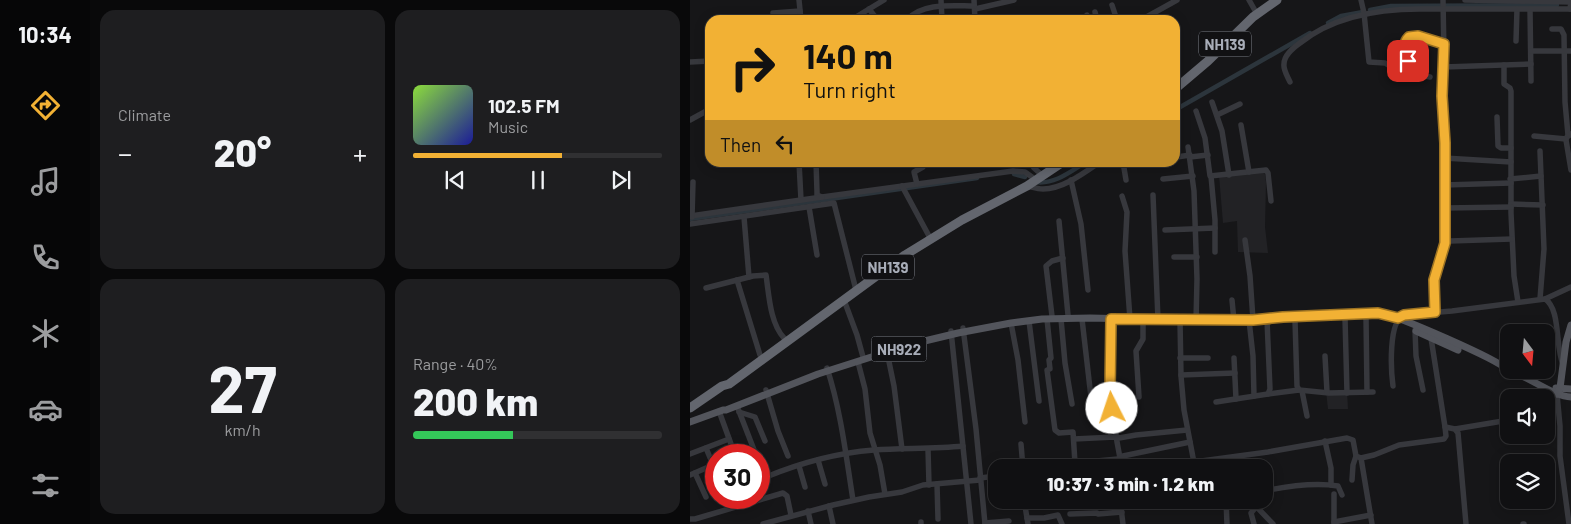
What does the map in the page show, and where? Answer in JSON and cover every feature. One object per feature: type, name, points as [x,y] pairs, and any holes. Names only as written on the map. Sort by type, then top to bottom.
[{"type":"highway","name":"NH139","points":[[1180,80],[1269,0]]},
{"type":"highway","name":"NH139","points":[[1180,85],[1208,61],[1256,12],[1276,0]]},
{"type":"highway","name":"NH139","points":[[916,246],[1035,178],[1049,167]]},
{"type":"highway","name":"NH139","points":[[722,386],[724,382],[760,355],[929,236],[1055,167]]},
{"type":"highway","name":"NH139","points":[[690,408],[722,386],[729,384],[844,300],[855,288]]},
{"type":"main road","points":[[1277,319],[1283,317],[1378,313],[1397,319],[1500,364]]},
{"type":"main road","points":[[690,422],[766,392],[911,341],[1011,320],[1083,315],[1086,318],[1196,321],[1386,317],[1397,319],[1431,338],[1500,369]]},
{"type":"main road","points":[[963,330],[1050,318]]},
{"type":"main road","points":[[1528,379],[1565,392],[1564,366],[1566,342],[1571,325]]},
{"type":"main road","name":"NH922","points":[[860,359],[951,333]]},
{"type":"main road","points":[[721,410],[738,409],[766,392]]},
{"type":"street","points":[[799,0],[800,15]]},
{"type":"street","points":[[859,15],[884,0]]},
{"type":"street","points":[[913,15],[941,3],[974,5],[1014,0]]},
{"type":"street","points":[[1149,15],[1169,2],[1177,0]]},
{"type":"street","points":[[1249,0],[1256,12]]},
{"type":"street","points":[[1361,0],[1369,62],[1385,63],[1394,69],[1430,77]]},
{"type":"street","points":[[1435,312],[1434,280],[1445,243],[1445,136],[1442,96],[1444,67],[1443,0]]},
{"type":"street","points":[[1290,82],[1284,65],[1286,57],[1294,47],[1335,22],[1364,13],[1396,9],[1571,9],[1571,2],[1465,0]]},
{"type":"street","points":[[1112,5],[1115,15]]},
{"type":"street","points":[[869,9],[874,15]]},
{"type":"street","points":[[1516,41],[1517,9]]},
{"type":"street","points":[[1530,9],[1531,81]]},
{"type":"street","points":[[773,13],[800,11]]},
{"type":"street","points":[[1552,29],[1561,29],[1564,32],[1568,51],[1568,136],[1571,170]]},
{"type":"street","points":[[1404,72],[1408,64],[1404,44],[1409,37],[1418,36],[1444,44]]},
{"type":"street","points":[[1531,51],[1568,51]]},
{"type":"street","points":[[690,62],[705,61]]},
{"type":"street","points":[[1444,67],[1531,64]]},
{"type":"street","points":[[1504,65],[1504,84],[1511,91],[1512,240],[1514,285],[1518,302]]},
{"type":"street","points":[[1212,102],[1224,140],[1229,175]]},
{"type":"street","points":[[1217,114],[1240,104]]},
{"type":"street","points":[[1196,111],[1203,131],[1211,176],[1215,252]]},
{"type":"street","points":[[690,120],[705,112]]},
{"type":"street","points":[[1497,117],[1498,146],[1500,148],[1511,148]]},
{"type":"street","points":[[1241,124],[1249,172]]},
{"type":"street","points":[[1534,136],[1568,136]]},
{"type":"street","points":[[1188,147],[1193,176],[1197,257],[1196,321]]},
{"type":"street","points":[[1540,151],[1544,249],[1543,299]]},
{"type":"street","points":[[1180,157],[1208,155]]},
{"type":"street","points":[[1444,158],[1511,162]]},
{"type":"street","points":[[799,167],[801,200]]},
{"type":"street","points":[[816,167],[817,194],[822,197]]},
{"type":"street","points":[[917,184],[914,172],[923,167]]},
{"type":"street","points":[[1034,167],[1035,178]]},
{"type":"street","points":[[691,216],[1014,171],[1025,172],[1035,178],[1043,189],[1053,188],[1071,180],[1092,167]]},
{"type":"street","points":[[1124,167],[1126,180]]},
{"type":"street","points":[[1211,176],[1267,170],[1271,201]]},
{"type":"street","points":[[1163,179],[1193,176]]},
{"type":"street","points":[[1444,185],[1511,181],[1541,176]]},
{"type":"street","points":[[1071,180],[1081,224],[1088,290]]},
{"type":"street","points":[[693,182],[691,224],[834,203]]},
{"type":"street","points":[[903,187],[929,236]]},
{"type":"street","points":[[1153,195],[1158,320]]},
{"type":"street","points":[[833,196],[855,288]]},
{"type":"street","points":[[1122,196],[1126,212],[1124,251],[1130,319]]},
{"type":"street","points":[[1444,208],[1543,205]]},
{"type":"street","points":[[809,207],[818,255]]},
{"type":"street","points":[[744,217],[749,277]]},
{"type":"street","points":[[1059,222],[1063,258],[1063,345],[1072,404]]},
{"type":"street","points":[[1165,230],[1215,228]]},
{"type":"street","points":[[1246,240],[1250,276],[1254,396]]},
{"type":"street","points":[[1445,243],[1450,241],[1512,240]]},
{"type":"street","points":[[1174,257],[1197,257]]},
{"type":"street","points":[[1063,258],[1052,261],[1046,266],[1051,358],[1049,360],[1050,369],[1046,370],[1054,427],[1059,433],[1072,432],[1075,463],[1119,458],[1190,442]]},
{"type":"street","points":[[706,288],[749,277],[766,275],[778,332],[784,338]]},
{"type":"street","points":[[737,280],[760,355]]},
{"type":"street","points":[[1393,386],[1391,358],[1397,319],[1404,315],[1543,299],[1571,287]]},
{"type":"street","points":[[1543,299],[1550,303],[1554,312],[1560,355],[1564,366]]},
{"type":"street","points":[[844,300],[857,335],[866,389],[868,421],[880,465],[885,494]]},
{"type":"street","points":[[1232,300],[1234,321]]},
{"type":"street","points":[[1216,402],[1301,391],[1370,392],[1366,317]]},
{"type":"street","points":[[1086,318],[1092,406]]},
{"type":"street","points":[[1344,318],[1347,392]]},
{"type":"street","points":[[1111,319],[1110,390],[1119,458]]},
{"type":"street","points":[[1138,397],[1136,351],[1143,339],[1143,320]]},
{"type":"street","points":[[1180,320],[1181,374],[1187,430],[1193,459]]},
{"type":"street","points":[[1268,320],[1270,385],[1268,394]]},
{"type":"street","points":[[1295,320],[1297,386],[1301,391],[1307,416]]},
{"type":"street","points":[[1029,321],[1038,401]]},
{"type":"street","points":[[1011,323],[1018,360],[1025,422]]},
{"type":"street","points":[[963,330],[976,429],[985,524],[1008,521]]},
{"type":"street","points":[[1415,330],[1416,356],[1422,390]]},
{"type":"street","points":[[951,333],[972,524]]},
{"type":"street","points":[[1352,480],[1353,465],[1359,457],[1371,456],[1399,444],[1444,439],[1446,436],[1431,338]]},
{"type":"street","points":[[887,352],[894,386],[902,449]]},
{"type":"street","points":[[1325,356],[1326,392]]},
{"type":"street","points":[[1180,358],[1208,358]]},
{"type":"street","points":[[1234,358],[1236,399]]},
{"type":"street","points":[[828,370],[835,392],[847,454],[853,500]]},
{"type":"street","points":[[1181,374],[1235,374]]},
{"type":"street","points":[[766,392],[788,456]]},
{"type":"street","points":[[1565,392],[1560,426],[1560,456],[1569,524]]},
{"type":"street","points":[[738,409],[755,417],[765,442]]},
{"type":"street","points":[[738,409],[752,444]]},
{"type":"street","points":[[721,410],[731,444]]},
{"type":"street","points":[[1445,426],[1455,429],[1500,422]]},
{"type":"street","points":[[1455,429],[1458,433],[1466,524]]},
{"type":"street","points":[[1074,439],[1115,436],[1119,438],[1187,430]]},
{"type":"street","points":[[716,444],[729,439]]},
{"type":"street","points":[[1228,459],[1325,441],[1352,439],[1359,457],[1372,524]]},
{"type":"street","points":[[1325,441],[1331,468],[1331,485]]},
{"type":"street","points":[[1021,444],[1022,459]]},
{"type":"street","points":[[770,477],[818,460],[847,454],[876,450],[963,446]]},
{"type":"street","points":[[690,454],[705,448]]},
{"type":"street","points":[[928,449],[929,485]]},
{"type":"street","points":[[818,460],[825,484]]},
{"type":"street","points":[[799,466],[805,486]]},
{"type":"street","points":[[705,469],[693,474],[705,494]]},
{"type":"street","points":[[763,524],[853,500],[929,485],[988,478]]},
{"type":"street","points":[[937,484],[938,519]]},
{"type":"street","points":[[1273,490],[1304,485],[1331,485],[1340,487],[1342,495]]},
{"type":"street","points":[[770,496],[783,493],[787,496],[791,515]]},
{"type":"street","points":[[1334,494],[1334,523],[1371,515]]},
{"type":"street","points":[[829,506],[833,524]]},
{"type":"street","points":[[690,519],[695,520],[730,509]]},
{"type":"street","points":[[1122,509],[1123,524]]},
{"type":"street","points":[[1226,509],[1227,524]]},
{"type":"street","points":[[1254,509],[1250,513],[1254,524]]},
{"type":"street","points":[[1258,509],[1273,524]]},
{"type":"street","points":[[808,511],[811,524]]},
{"type":"street","points":[[1070,514],[1122,512]]},
{"type":"street","points":[[1028,521],[1058,515],[1062,524]]},
{"type":"shaded area","points":[[1264,168],[1266,182],[1265,227],[1268,253],[1238,252],[1237,221],[1223,223],[1219,175]]},
{"type":"shaded area","points":[[1326,391],[1347,391],[1348,409],[1328,409]]},
{"type":"waterway","points":[[1370,10],[1391,6],[1557,5]]},
{"type":"waterway","points":[[1328,23],[1341,16],[1363,12]]},
{"type":"waterway","points":[[1180,107],[1310,33]]},
{"type":"waterway","points":[[1035,182],[1055,180],[1078,167]]},
{"type":"waterway","points":[[1014,174],[1025,177]]},
{"type":"waterway","points":[[690,219],[977,178]]},
{"type":"route","points":[[1112,408],[1110,390],[1111,319],[1218,321],[1378,313],[1398,318],[1404,315],[1435,312],[1434,280],[1445,243],[1445,143],[1442,96],[1444,44],[1418,36],[1409,37],[1404,47],[1408,61]]}]
